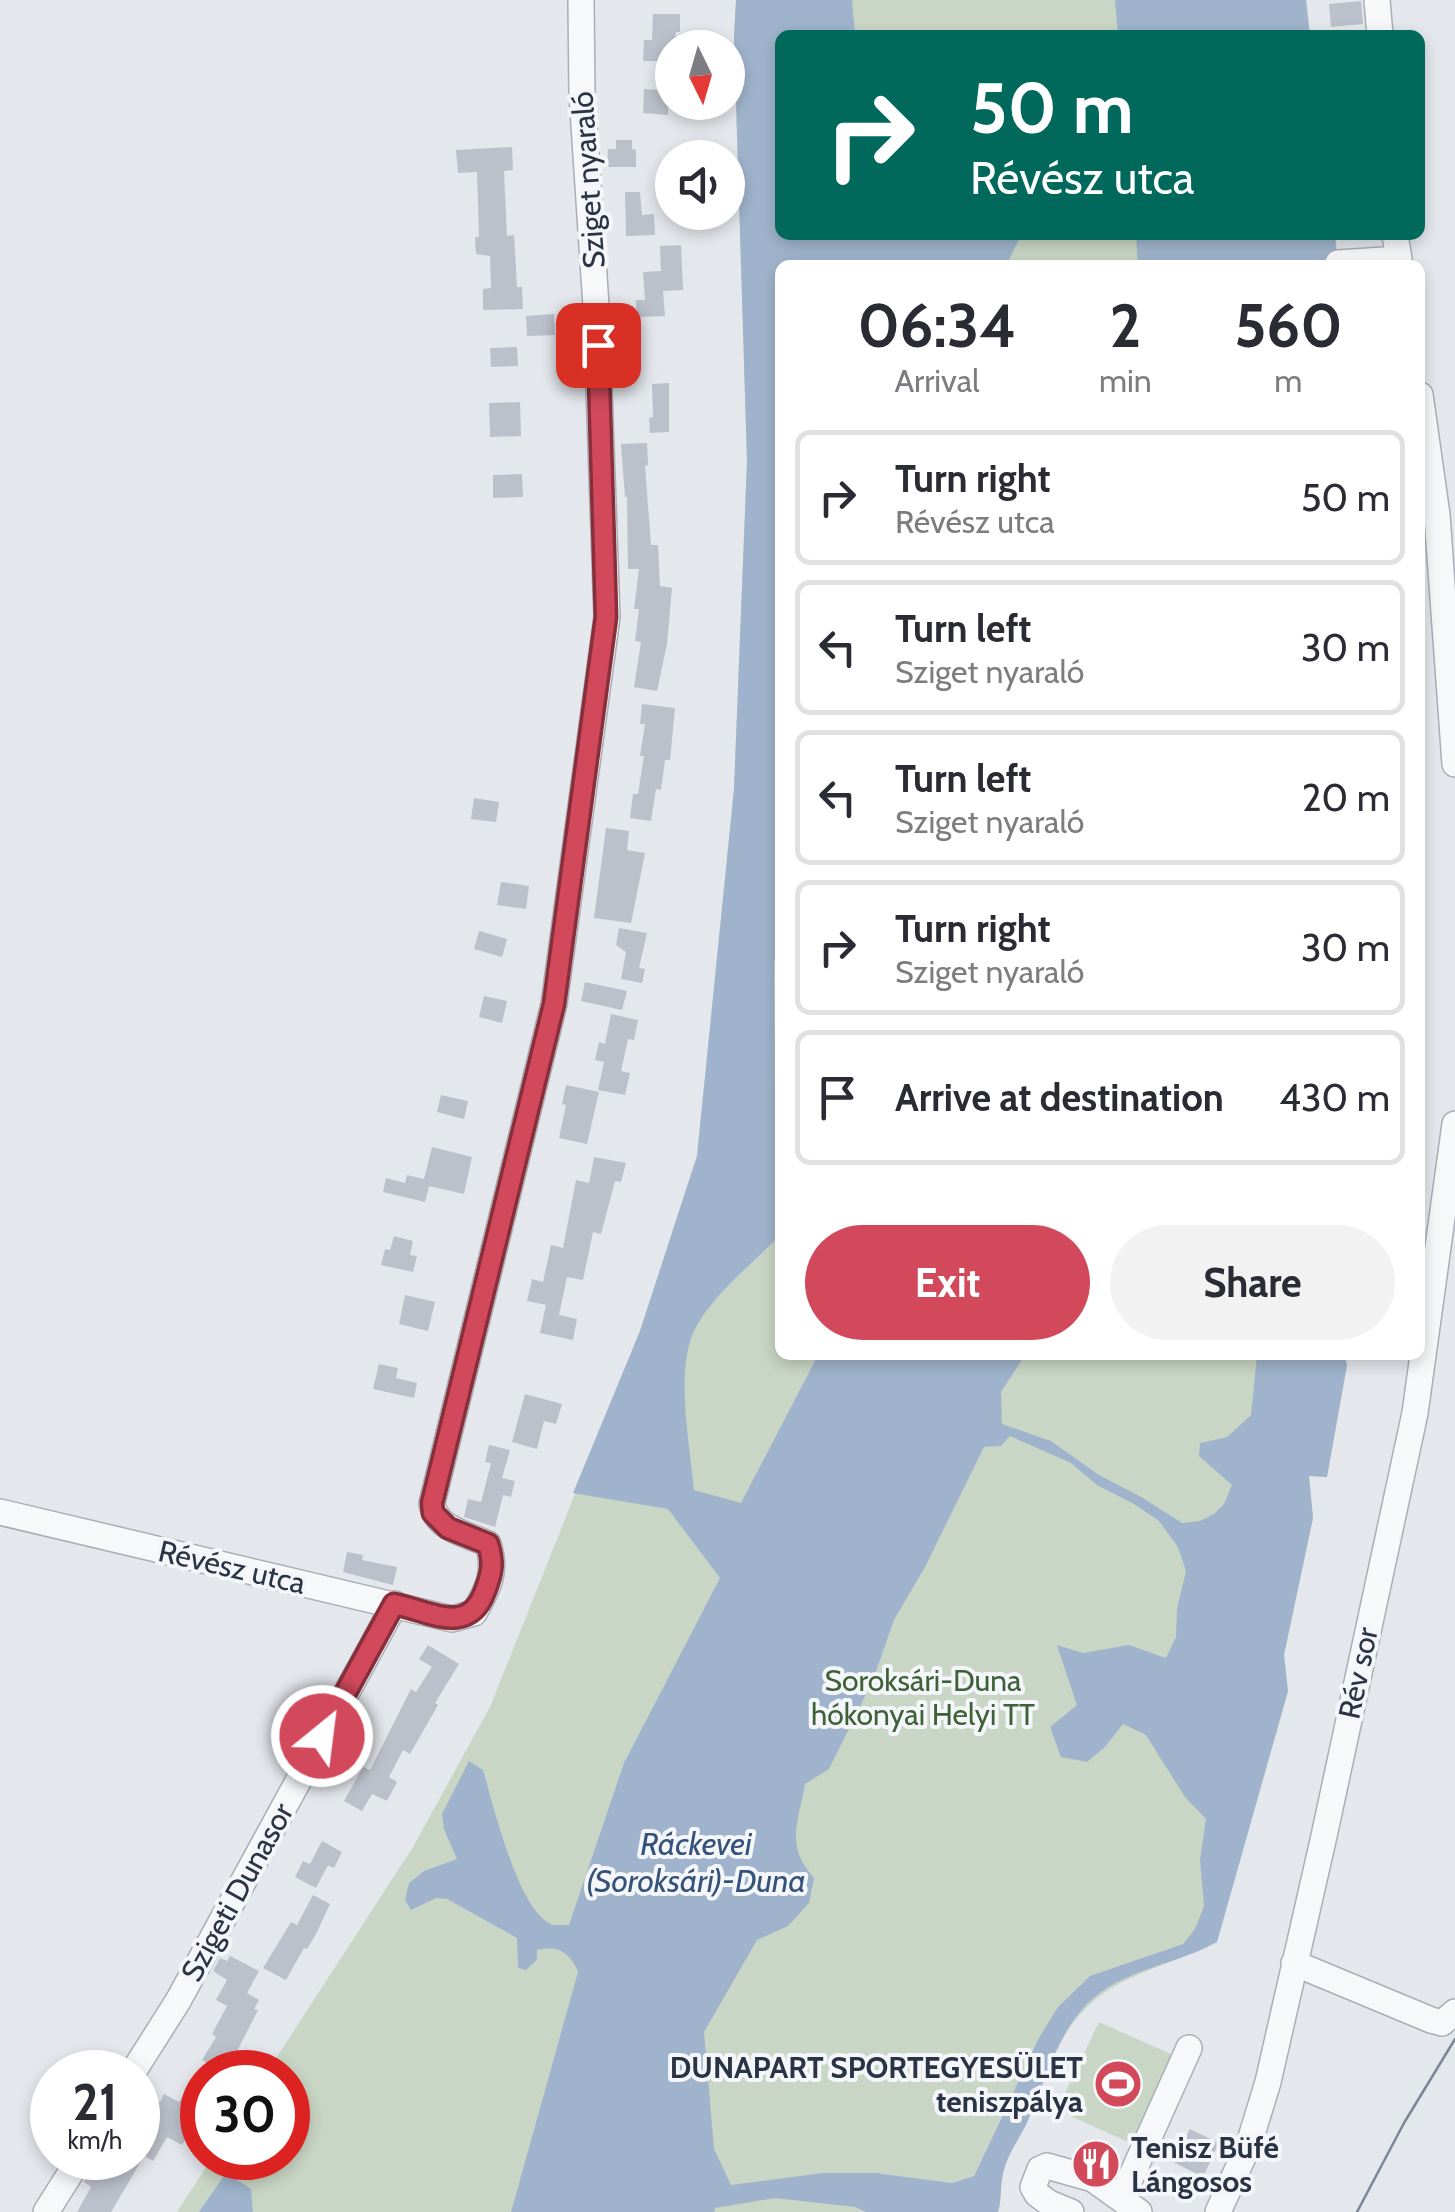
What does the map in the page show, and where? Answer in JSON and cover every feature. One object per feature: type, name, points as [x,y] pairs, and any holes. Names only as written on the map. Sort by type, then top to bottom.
[{"type":"street","name":"Sziget nyaraló","points":[[464,1618],[474,1614],[494,1562],[488,1544],[448,1528],[433,1513],[432,1503],[554,1004],[606,617],[596,306],[580,0]]},
{"type":"street","points":[[1377,0],[1380,30]]},
{"type":"street","points":[[1356,260],[1398,253]]},
{"type":"street","points":[[1425,430],[1437,515],[1455,764]]},
{"type":"street","name":"Rév sor","points":[[1425,1355],[1452,1181],[1455,1124]]},
{"type":"street","name":"Rév sor","points":[[1218,2212],[1249,2144],[1268,2082],[1416,1413],[1424,1360]]},
{"type":"street","name":"Révész utca","points":[[0,1512],[452,1619],[464,1618]]},
{"type":"street","name":"Szigeti Dunasor","points":[[147,2050],[178,2002],[394,1604]]},
{"type":"street","points":[[1294,1964],[1431,2020],[1442,2022],[1455,2012]]},
{"type":"street","points":[[1071,2212],[1037,2194],[1033,2187],[1040,2169],[1047,2166],[1093,2179],[1117,2203],[1189,2048]]},
{"type":"street","points":[[46,2212],[66,2180]]},
{"type":"green space","name":"Soroksári-Duna hókonyai Helyi TT","points":[[736,0],[1306,0],[1309,30],[775,30],[775,240],[1335,240],[1337,260],[775,260],[775,1360],[1346,1360],[1327,1477],[1309,1476],[1313,1518],[1284,1655],[1288,1691],[1217,1942],[1113,1987],[1093,2002],[1077,2018],[1054,2055],[1026,2124],[1003,2113],[974,2176],[952,2183],[879,2173],[917,2212],[177,2212],[198,2180],[310,2180],[310,2050],[281,2050],[413,1847],[490,1707],[640,1331],[697,1156],[734,789],[747,461],[740,230],[745,230],[745,140],[737,140],[737,120],[745,120],[745,30],[734,30]]},
{"type":"green space","name":"DUNAPART SPORTEGYESÜLET teniszpálya","points":[[1099,2022],[1180,2058],[1137,2146],[1057,2110]]},
{"type":"water","name":"Ráckevei (Soroksári)-Duna","points":[[736,0],[852,0],[855,30],[775,30],[775,240],[1019,240],[1009,260],[775,260],[775,1240],[713,1303],[689,1344],[685,1407],[694,1490],[741,1503],[815,1360],[1022,1360],[1001,1392],[1002,1424],[1051,1441],[1099,1475],[1182,1523],[1200,1521],[1224,1504],[1232,1485],[1199,1456],[1200,1443],[1227,1437],[1251,1415],[1256,1360],[1346,1360],[1347,1365],[1327,1477],[1309,1476],[1313,1518],[1284,1655],[1288,1691],[1217,1942],[1123,1979],[1082,2009],[1062,2039],[1007,2161],[998,2212],[866,2212],[855,2207],[775,2198],[715,2208],[714,2212],[511,2212],[578,1972],[571,1959],[557,1949],[537,1950],[537,1960],[526,1970],[518,1968],[517,1938],[447,1899],[436,1898],[411,1910],[405,1900],[409,1883],[424,1871],[457,1859],[442,1814],[469,1761],[483,1770],[500,1830],[529,1900],[540,1916],[553,1925],[569,1925],[624,1763],[720,1578],[668,1509],[573,1493],[640,1331],[697,1156],[734,789],[747,461],[740,230],[745,230],[745,140],[737,140],[737,120],[745,120],[745,30],[734,30]],"holes":[[[1010,1436],[1071,1463],[1097,1485],[1159,1521],[1178,1547],[1186,1571],[1177,1609],[1176,1637],[1166,1658],[1129,1645],[1083,1653],[1057,1645],[1077,1705],[1050,1727],[1061,1757],[1087,1762],[1123,1724],[1146,1735],[1185,1797],[1206,1819],[1200,1860],[1204,1906],[1195,1929],[1183,1944],[1090,1976],[1058,2007],[1039,2038],[974,2176],[952,2183],[877,2173],[823,2173],[731,2185],[714,2149],[704,2032],[757,1940],[788,1926],[809,1903],[814,1878],[799,1855],[796,1834],[805,1784],[829,1769],[873,1680],[894,1620],[925,1567],[984,1447],[1001,1446]]]},
{"type":"water","points":[[1115,0],[1306,0],[1309,30],[1118,30]]},
{"type":"water","points":[[1136,240],[1336,240],[1338,260],[1138,260]]},
{"type":"water","points":[[221,2180],[237,2180],[251,2189],[253,2212],[199,2212]]},
{"type":"building","points":[[1361,1],[1363,24],[1331,27],[1329,4]]},
{"type":"building","points":[[653,14],[680,14],[680,30],[655,30],[655,61],[643,61],[644,40],[652,40]]},
{"type":"building","points":[[644,89],[655,90],[655,114],[643,113]]},
{"type":"building","points":[[616,140],[632,140],[636,167],[607,167],[608,149],[616,149]]},
{"type":"building","points":[[512,147],[513,170],[504,171],[507,236],[514,235],[517,287],[522,287],[523,309],[483,310],[483,289],[491,288],[490,256],[476,254],[477,172],[458,173],[456,150]]},
{"type":"building","points":[[625,192],[640,192],[642,215],[654,214],[655,235],[626,236]]},
{"type":"building","points":[[681,245],[683,290],[663,291],[665,316],[637,317],[636,300],[645,300],[643,272],[661,271],[660,246]]},
{"type":"building","points":[[554,314],[555,335],[527,336],[526,316]]},
{"type":"building","points":[[517,347],[518,366],[491,367],[490,348]]},
{"type":"building","points":[[669,383],[669,432],[650,433],[652,384]]},
{"type":"building","points":[[520,402],[521,436],[490,437],[489,403]]},
{"type":"building","points":[[647,443],[651,545],[658,545],[660,586],[672,588],[667,644],[657,691],[634,687],[641,642],[635,641],[639,609],[634,609],[639,569],[628,569],[627,497],[621,444]]},
{"type":"building","points":[[522,474],[523,497],[493,498],[493,475]]},
{"type":"building","points":[[642,704],[675,708],[670,760],[665,760],[651,821],[630,818],[644,756],[640,756],[645,724],[640,724]]},
{"type":"building","points":[[474,798],[499,802],[496,822],[471,819]]},
{"type":"building","points":[[606,828],[629,831],[627,850],[645,853],[631,923],[594,918]]},
{"type":"building","points":[[501,882],[529,886],[526,909],[497,905]]},
{"type":"building","points":[[619,928],[647,933],[639,968],[645,969],[642,983],[621,979],[626,952],[616,945]]},
{"type":"building","points":[[479,931],[507,939],[502,957],[474,949]]},
{"type":"building","points":[[585,982],[627,991],[622,1010],[581,1001]]},
{"type":"building","points":[[484,996],[507,1001],[502,1023],[479,1017]]},
{"type":"building","points":[[611,1014],[638,1020],[634,1040],[628,1039],[621,1071],[630,1073],[625,1095],[598,1090],[604,1062],[595,1060],[599,1042],[605,1044]]},
{"type":"building","points":[[566,1085],[599,1092],[587,1144],[559,1138]]},
{"type":"building","points":[[441,1095],[468,1101],[464,1119],[437,1112]]},
{"type":"building","points":[[432,1147],[472,1157],[464,1194],[429,1186],[425,1202],[383,1192],[386,1178],[405,1183],[407,1175],[424,1179]]},
{"type":"building","points":[[594,1157],[626,1163],[621,1182],[615,1181],[601,1234],[593,1232],[583,1280],[567,1277],[559,1315],[577,1319],[573,1340],[540,1333],[546,1305],[527,1301],[532,1279],[543,1282],[551,1245],[563,1248],[576,1180],[589,1183]]},
{"type":"building","points":[[394,1236],[413,1241],[410,1255],[417,1256],[413,1272],[381,1265]]},
{"type":"building","points":[[405,1295],[435,1302],[428,1331],[399,1324]]},
{"type":"building","points":[[379,1364],[398,1368],[396,1378],[417,1383],[414,1398],[373,1389]]},
{"type":"building","points":[[525,1394],[562,1404],[556,1424],[544,1421],[537,1449],[512,1442]]},
{"type":"building","points":[[489,1445],[510,1450],[502,1478],[515,1481],[511,1497],[503,1495],[495,1527],[464,1517],[468,1499],[481,1502],[491,1463],[485,1462]]},
{"type":"building","points":[[347,1552],[363,1555],[362,1560],[397,1567],[393,1585],[343,1572]]},
{"type":"building","points":[[428,1645],[459,1664],[410,1754],[403,1750],[389,1777],[397,1782],[387,1801],[372,1794],[362,1811],[344,1801],[363,1767],[370,1770],[411,1689],[416,1692],[432,1667],[419,1659]]},
{"type":"building","points":[[322,1841],[342,1852],[334,1868],[328,1865],[316,1888],[295,1877],[303,1861],[310,1864]]},
{"type":"building","points":[[313,1895],[330,1904],[315,1936],[286,1980],[263,1968],[291,1922],[297,1925]]},
{"type":"building","points":[[230,1956],[259,1971],[247,1993],[259,2000],[254,2009],[258,2010],[238,2050],[208,2050],[227,2006],[216,2000],[227,1980],[213,1971],[220,1958],[227,1961]]},
{"type":"building","points":[[164,2094],[179,2102],[180,2144],[167,2137],[160,2149],[160,2102]]},
{"type":"building","points":[[1190,2129],[1219,2143],[1203,2177],[1173,2162]]},
{"type":"building","points":[[130,2180],[111,2212],[77,2212],[91,2187],[84,2182]]},
{"type":"tram line","points":[[1357,2212],[1455,2039]]},
{"type":"place","name":"DUNAPART SPORTEGYESÜLET teniszpálya","points":[[1118,2084]]},
{"type":"place","name":"Tenisz Büfé Lángosos","points":[[1096,2164]]},
{"type":"route","points":[[322,1736],[394,1604],[452,1619],[474,1614],[494,1562],[488,1544],[448,1528],[433,1513],[432,1503],[554,1004],[606,617],[598,345]]}]
